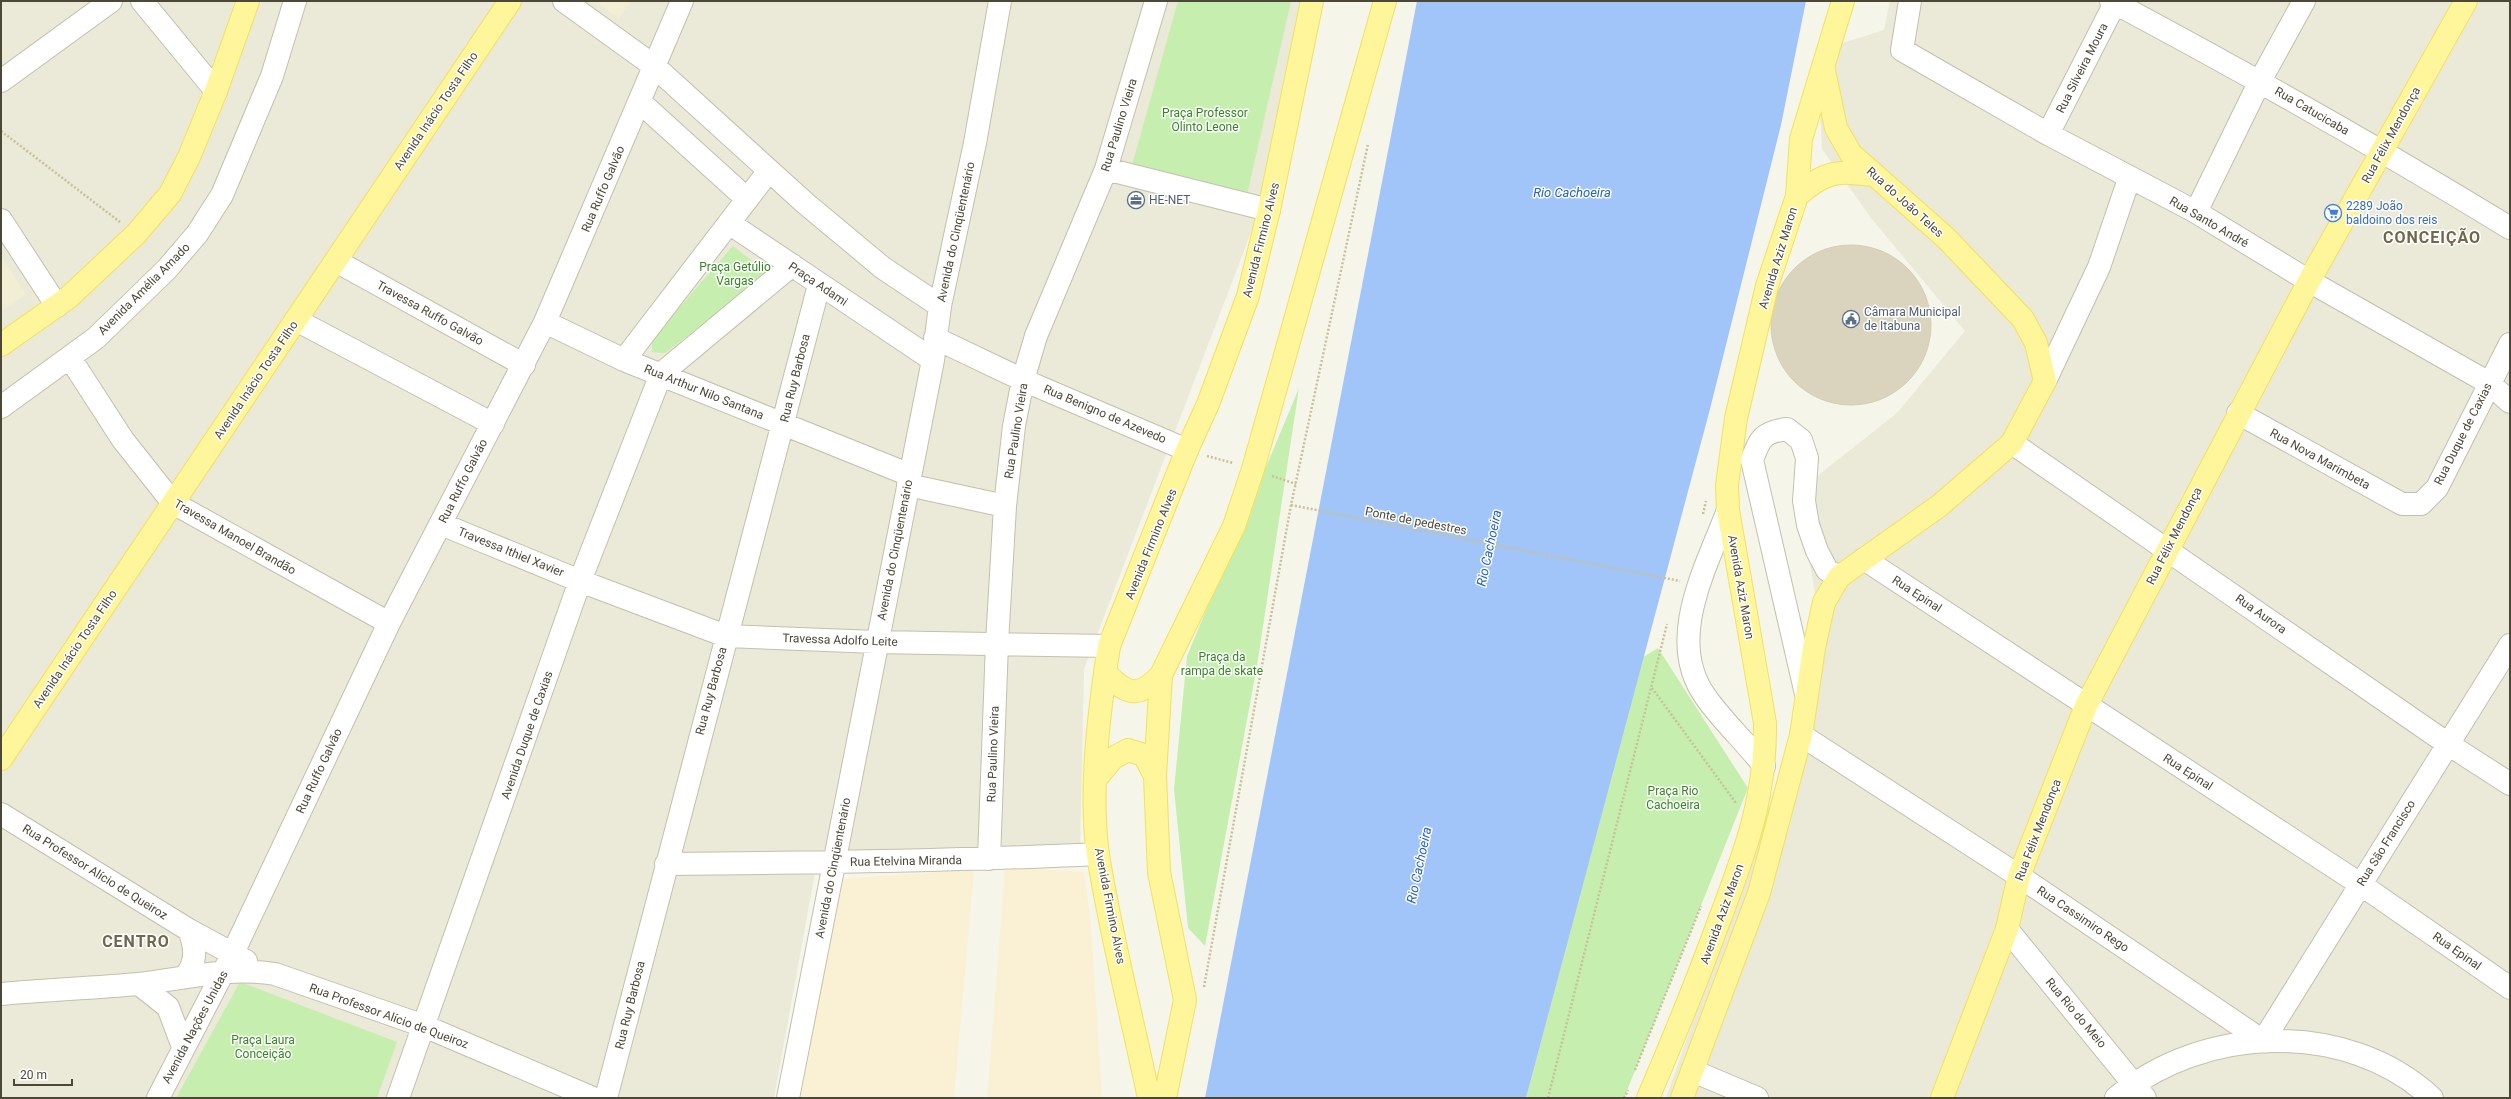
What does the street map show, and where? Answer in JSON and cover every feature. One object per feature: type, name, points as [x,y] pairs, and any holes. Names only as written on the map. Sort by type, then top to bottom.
[{"type":"main road","points":[[1,345],[70,297],[136,234],[170,194],[189,157],[216,91],[248,1]]},
{"type":"main road","name":"Avenida Inácio Tosta Filho","points":[[1,759],[510,1]]},
{"type":"main road","name":"Avenida Firmino Alves","points":[[1149,1098],[1098,854],[1095,780],[1109,646],[1187,450],[1208,404],[1248,296],[1269,210],[1312,1]]},
{"type":"main road","name":"Rua do João Teles","points":[[1843,1],[1823,66],[1836,128],[1851,154],[1946,238],[2023,319],[2036,343],[2045,381]]},
{"type":"main road","name":"Rua Félix Mendonça","points":[[1942,1098],[2007,929],[2019,876],[2086,706],[2167,548],[2309,281],[2466,1]]},
{"type":"main road","points":[[1106,672],[1119,687],[1132,691],[1148,688],[1161,675],[1236,519],[1274,399],[1379,6]]},
{"type":"main road","name":"Avenida Aziz Maron","points":[[1648,1098],[1698,979],[1738,871],[1754,824],[1764,766],[1765,723],[1728,510],[1727,485],[1736,418],[1766,286],[1797,196],[1801,139],[1823,66]]},
{"type":"main road","points":[[1797,196],[1817,178],[1843,172],[1874,175]]},
{"type":"main road","points":[[1682,1098],[1759,894],[1801,735],[1806,694],[1824,602],[1839,577],[1939,506],[2012,443],[2045,381]]},
{"type":"main road","points":[[1161,675],[1155,776],[1159,872],[1185,1000],[1165,1098]]},
{"type":"main road","points":[[1095,780],[1112,758],[1128,750],[1144,755],[1155,776]]},
{"type":"street","points":[[1,81],[111,1]]},
{"type":"street","points":[[142,1],[216,91]]},
{"type":"street","name":"Avenida Amélia Amado","points":[[1,408],[96,338],[167,269],[197,234],[222,195],[272,76],[295,1]]},
{"type":"street","points":[[564,1],[654,66],[768,172],[883,268],[940,306]]},
{"type":"street","name":"Rua Ruffo Galvão","points":[[228,963],[389,624],[545,322],[682,1]]},
{"type":"street","name":"Avenida do Cinqüentenário","points":[[788,1098],[876,642],[933,360],[940,306],[975,143],[1000,1]]},
{"type":"street","name":"Rua Paulino Vieira","points":[[989,859],[997,643],[1005,506],[1014,426],[1023,380],[1036,336],[1106,169],[1156,1]]},
{"type":"street","name":"Rua Santo André","points":[[1910,1],[1902,50],[2129,179],[2196,212],[2309,281],[2489,383],[2510,402]]},
{"type":"street","points":[[2196,212],[2260,81],[2304,1]]},
{"type":"street","name":"Rua Catucicaba","points":[[2114,2],[2260,81],[2382,150],[2510,228]]},
{"type":"street","name":"Rua Silveira Moura","points":[[2048,134],[2114,2]]},
{"type":"street","points":[[640,102],[747,199]]},
{"type":"street","points":[[1106,169],[1269,210]]},
{"type":"street","points":[[624,360],[768,172]]},
{"type":"street","points":[[2045,381],[2099,267],[2129,179]]},
{"type":"street","points":[[1,220],[57,306]]},
{"type":"street","name":"Praça Adami","points":[[729,223],[819,285],[933,360]]},
{"type":"street","name":"Travessa Ruffo Galvão","points":[[336,261],[524,365]]},
{"type":"street","points":[[661,374],[792,265]]},
{"type":"street","name":"Rua Ruy Barbosa","points":[[606,1098],[726,636],[784,424],[819,285]]},
{"type":"street","points":[[296,320],[493,424]]},
{"type":"street","name":"Rua Arthur Nilo Santana","points":[[545,322],[624,360],[784,424],[909,480],[1005,506]]},
{"type":"street","name":"Rua Benigno de Azevedo","points":[[936,338],[1023,380],[1187,450]]},
{"type":"street","name":"Rua Duque de Caxias","points":[[2402,504],[2421,504],[2437,488],[2510,344]]},
{"type":"street","name":"Travessa Manoel Brandão","points":[[70,358],[124,440],[173,503],[389,624]]},
{"type":"street","name":"Avenida Duque de Caxias","points":[[398,1098],[580,581],[661,374]]},
{"type":"street","name":"Rua Nova Marimbeta","points":[[2238,413],[2402,504]]},
{"type":"street","points":[[1806,694],[1752,460],[1758,442],[1770,431],[1787,429],[1802,440],[1807,458],[1804,501],[1808,525],[1817,551],[1827,570],[1839,577]]},
{"type":"street","name":"Rua Aurora","points":[[2012,443],[2167,548],[2448,744],[2510,784]]},
{"type":"street","points":[[1728,510],[1699,586],[1688,624],[1689,660],[1704,695],[1764,766]]},
{"type":"street","name":"Travessa Ithiel Xavier","points":[[441,524],[580,581]]},
{"type":"street","name":"Rua Epinal","points":[[1864,559],[2086,706],[2360,884],[2510,988]]},
{"type":"street","name":"Travessa Adolfo Leite","points":[[580,581],[726,636],[876,642],[1109,646]]},
{"type":"street","name":"Rua São Francisco","points":[[2263,1041],[2510,645]]},
{"type":"street","name":"Rua Cassimiro Rego","points":[[1801,735],[2019,876],[2263,1041]]},
{"type":"street","name":"Rua Professor Alício de Queiroz","points":[[1,814],[188,930],[228,963],[275,974],[424,1026],[593,1098]]},
{"type":"street","name":"Rua Etelvina Miranda","points":[[666,864],[834,863],[989,859],[1098,854]]},
{"type":"street","name":"Rua Rio do Meio","points":[[2007,929],[2140,1090]]},
{"type":"street","points":[[185,977],[192,969],[195,958],[194,948],[188,930]]},
{"type":"street","points":[[1,994],[139,984],[185,977],[228,963]]},
{"type":"street","name":"Avenida Nações Unidas","points":[[158,1098],[183,1047],[228,963]]},
{"type":"street","points":[[139,984],[168,1007],[183,1047]]},
{"type":"street","points":[[2116,1098],[2140,1090],[2174,1061],[2217,1047],[2263,1041],[2309,1043],[2370,1057],[2415,1082],[2432,1098]]},
{"type":"street","points":[[1693,1070],[1757,1098]]},
{"type":"path","points":[[1,131],[136,234]]},
{"type":"path","points":[[1204,991],[1291,505],[1368,141]]},
{"type":"path","name":"Ponte de pedestres","points":[[1291,505],[1678,580],[1699,586]]},
{"type":"path","points":[[1676,588],[1678,580]]},
{"type":"path","points":[[1548,1098],[1669,619]]},
{"type":"path","points":[[1651,688],[1740,808]]},
{"type":"path","points":[[1633,1076],[1703,900]]},
{"type":"path","points":[[1624,1098],[1630,1084]]},
{"type":"shaded area","points":[[1,1],[1305,1],[1255,222],[1084,669],[1080,849],[818,856],[774,1098],[1,1098]]},
{"type":"shaded area","points":[[595,1],[631,1],[619,19]]},
{"type":"shaded area","points":[[1890,1],[2510,1],[2510,1098],[1666,1098],[1787,755],[1817,604],[1797,492],[1897,413],[1965,331],[1871,218],[1822,149],[1817,51],[1884,30]]},
{"type":"shaded area","points":[[1,256],[26,294],[1,311]]},
{"type":"shaded area","points":[[1005,867],[1084,872],[1091,925],[1102,1098],[987,1098]]},
{"type":"shaded area","points":[[974,870],[954,1098],[801,1098],[835,879]]},
{"type":"green space","name":"Praça Professor Olinto Leone","points":[[1178,1],[1291,1],[1247,195],[1132,165]]},
{"type":"green space","name":"Praça Getúlio Vargas","points":[[733,246],[769,274],[665,353],[652,352],[652,339]]},
{"type":"green space","name":"Praça da rampa de skate","points":[[1299,388],[1257,666],[1205,946],[1188,928],[1174,789],[1187,656]]},
{"type":"green space","name":"Praça Rio Cachoeira","points":[[1658,648],[1748,788],[1624,1098],[1526,1098],[1643,657]]},
{"type":"green space","name":"Praça Laura Conceição","points":[[240,982],[397,1042],[377,1098],[176,1098]]},
{"type":"water","name":"Rio Cachoeira","points":[[1417,1],[1806,1],[1781,125],[1710,409],[1526,1098],[1205,1098]]},
{"type":"building","name":"Câmara Municipal de Itabuna","points":[[1859,245],[1874,248],[1889,254],[1908,268],[1918,280],[1925,294],[1930,309],[1930,341],[1925,356],[1918,370],[1908,382],[1896,392],[1874,402],[1859,405],[1843,405],[1828,402],[1806,392],[1794,382],[1784,370],[1772,341],[1771,317],[1774,302],[1784,280],[1794,268],[1806,258],[1835,246]]},
{"type":"place","name":"HE-NET","points":[[1136,200]]},
{"type":"place","name":"2289 João baldoino dos reis","points":[[2333,213]]},
{"type":"place","name":"Câmara Municipal de Itabuna","points":[[1851,319]]},
{"type":"district","name":"CONCEIÇÃO","points":[[2432,237]]},
{"type":"district","name":"CENTRO","points":[[136,941]]}]
